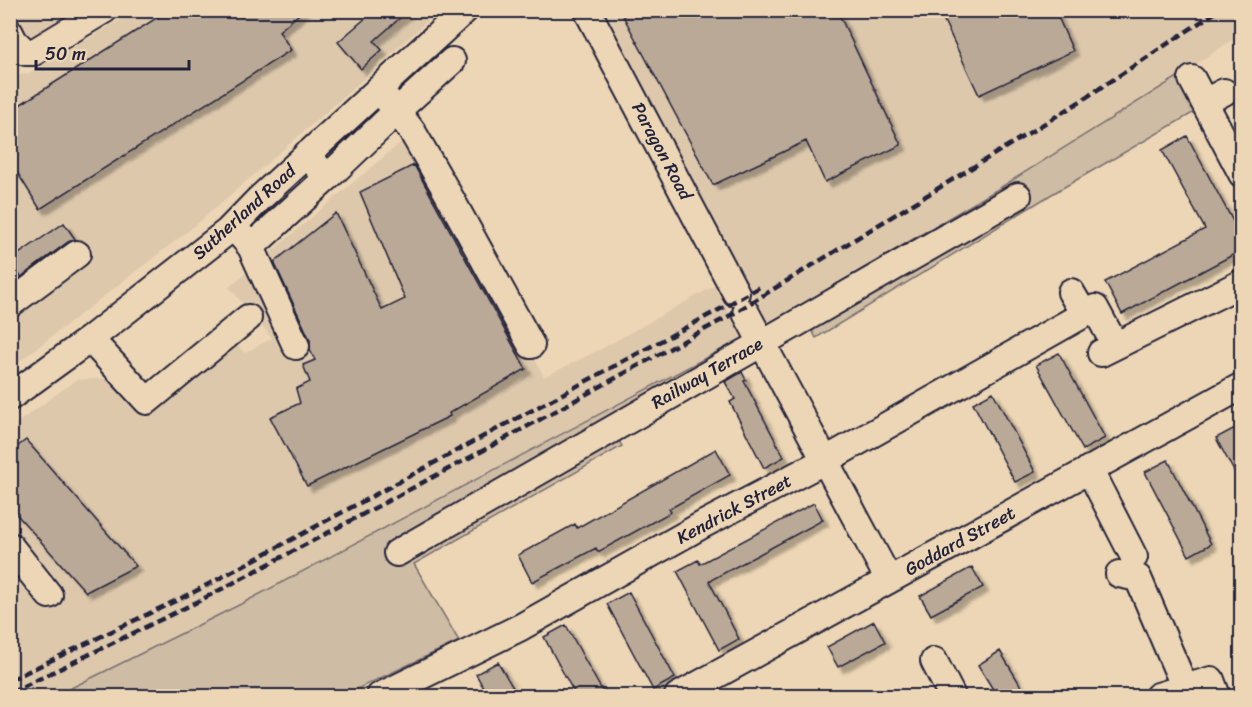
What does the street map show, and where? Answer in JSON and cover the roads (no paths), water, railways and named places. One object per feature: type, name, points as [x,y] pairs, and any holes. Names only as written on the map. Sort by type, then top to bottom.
[{"type":"street","points":[[10,33],[14,41],[25,52],[34,52],[104,10]]},
{"type":"street","name":"Sutherland Road","points":[[10,397],[90,339],[233,226],[307,154],[465,10]]},
{"type":"street","name":"Paragon Road","points":[[587,10],[760,342],[889,580]]},
{"type":"street","points":[[250,247],[452,61]]},
{"type":"street","points":[[1192,79],[1214,97],[1242,174]]},
{"type":"street","points":[[378,89],[412,131],[531,345]]},
{"type":"street","points":[[307,154],[327,178]]},
{"type":"street","name":"Railway Terrace","points":[[397,552],[1018,196]]},
{"type":"street","points":[[233,226],[250,247],[296,346]]},
{"type":"street","points":[[10,304],[77,254]]},
{"type":"street","points":[[1071,292],[1084,314],[1095,308],[1108,349],[1242,282]]},
{"type":"street","name":"Kendrick Street","points":[[380,696],[521,627],[704,524],[824,462],[1084,314]]},
{"type":"street","points":[[90,339],[147,401],[248,318]]},
{"type":"street","name":"Goddard Street","points":[[678,696],[1242,386]]},
{"type":"street","points":[[1089,469],[1126,565],[1138,578],[1185,688]]},
{"type":"street","points":[[10,546],[49,595]]},
{"type":"street","points":[[934,661],[952,696]]},
{"type":"street","points":[[1158,696],[1212,680],[1217,696]]},
{"type":"railway","points":[[10,693],[199,601],[486,449],[731,315],[1073,106],[1219,10]]},
{"type":"railway","points":[[10,680],[194,592],[763,285]]}]
